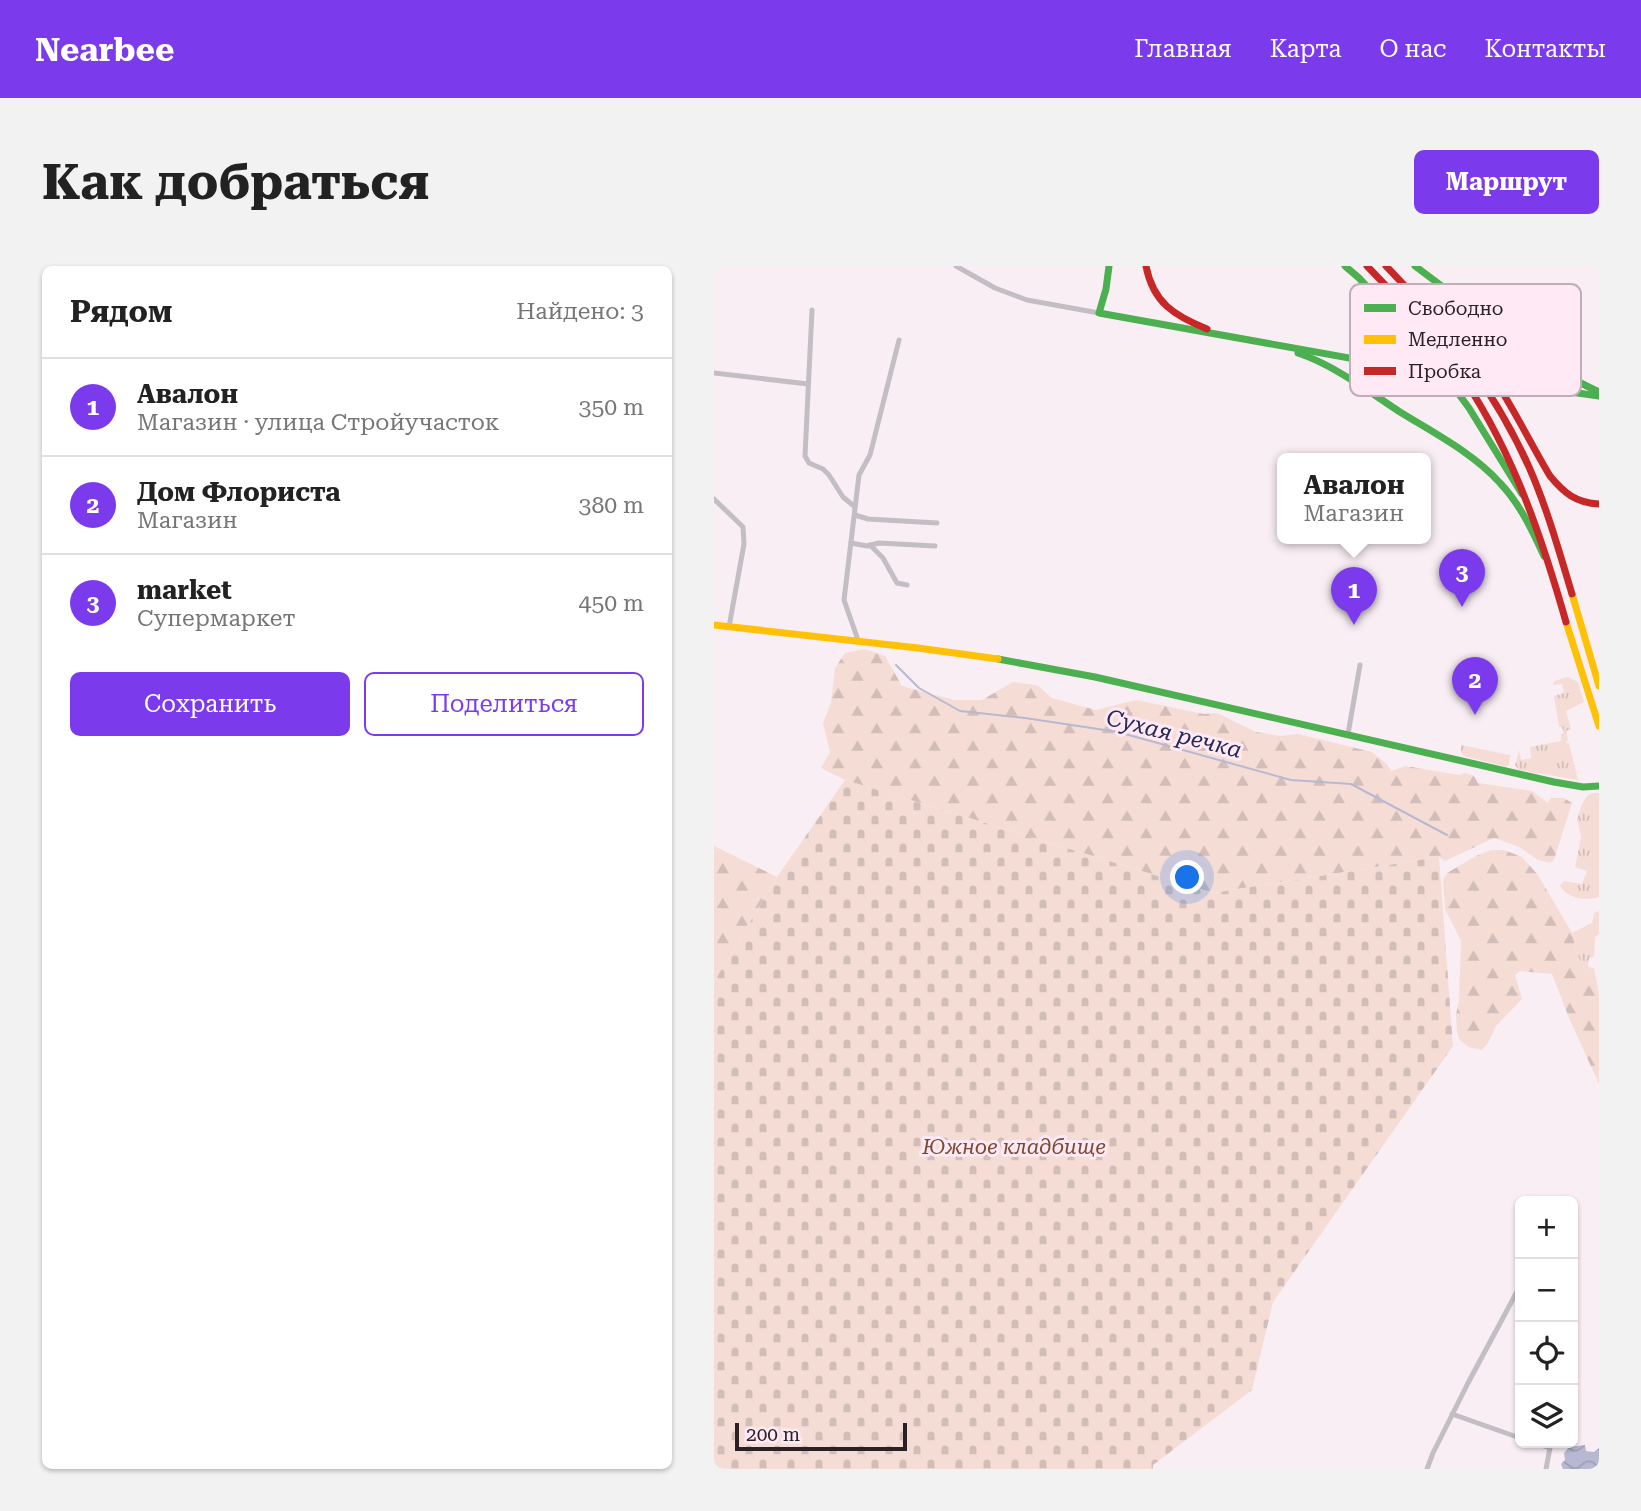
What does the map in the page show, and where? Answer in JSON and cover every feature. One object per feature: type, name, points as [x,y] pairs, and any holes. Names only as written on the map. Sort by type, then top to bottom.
[{"type":"main road","points":[[1109,266],[1106,289],[1098,313],[1350,358]]},
{"type":"main road","points":[[1146,266],[1157,298],[1173,314],[1224,335]]},
{"type":"main road","points":[[1345,266],[1365,284]]},
{"type":"main road","points":[[1367,266],[1386,284]]},
{"type":"main road","points":[[1386,266],[1406,284]]},
{"type":"main road","points":[[1415,266],[1439,284]]},
{"type":"main road","points":[[1400,279],[1404,284]]},
{"type":"main road","points":[[1274,344],[1310,357],[1350,380]]},
{"type":"main road","points":[[1581,384],[1599,394]]},
{"type":"main road","points":[[1581,393],[1599,394]]},
{"type":"main road","points":[[1581,395],[1599,402]]},
{"type":"main road","points":[[1375,396],[1480,463],[1499,479],[1522,510],[1552,573]]},
{"type":"main road","points":[[1460,396],[1530,508]]},
{"type":"main road","points":[[1474,396],[1508,455],[1530,508],[1599,726]]},
{"type":"main road","points":[[1490,396],[1525,456],[1552,530],[1599,686]]},
{"type":"main road","points":[[1503,396],[1550,477],[1563,492],[1586,504],[1599,504]]},
{"type":"main road","points":[[714,625],[858,640],[997,659],[1095,677],[1554,782],[1583,787],[1599,786]]},
{"type":"street","points":[[956,266],[995,288],[1027,300],[1098,313]]},
{"type":"street","points":[[813,310],[805,456],[809,463],[829,475],[843,497],[855,507]]},
{"type":"street","points":[[858,640],[844,600],[859,475],[870,455],[899,340]]},
{"type":"street","points":[[714,373],[807,384]]},
{"type":"street","points":[[714,499],[743,527],[744,544],[729,627]]},
{"type":"street","points":[[855,515],[867,519],[937,523]]},
{"type":"street","points":[[851,543],[935,547]]},
{"type":"street","points":[[870,545],[883,558],[897,583],[907,585]]},
{"type":"street","points":[[1348,734],[1360,665]]},
{"type":"street","points":[[1427,1469],[1452,1414],[1515,1295]]},
{"type":"street","points":[[1452,1414],[1515,1435]]},
{"type":"street","points":[[1546,1469],[1550,1448]]},
{"type":"green space","points":[[865,649],[885,656],[902,686],[954,700],[982,700],[1013,682],[1037,685],[1052,698],[1096,710],[1136,700],[1204,714],[1217,713],[1256,732],[1280,736],[1298,734],[1372,752],[1387,764],[1391,771],[1406,766],[1459,775],[1465,773],[1474,776],[1478,783],[1532,791],[1548,803],[1551,798],[1564,798],[1572,803],[1554,860],[1550,863],[1538,860],[1519,847],[1494,838],[1445,861],[1439,857],[1213,893],[845,780],[821,768],[830,752],[823,723],[831,702],[835,668],[845,653]]},
{"type":"green space","points":[[1568,677],[1578,682],[1584,702],[1566,711],[1571,729],[1566,731],[1566,743],[1569,743],[1578,780],[1519,770],[1515,765],[1519,750],[1521,760],[1531,758],[1530,747],[1561,741],[1561,734],[1564,733],[1562,727],[1559,727],[1554,696],[1564,693],[1562,684],[1553,685],[1554,681]]},
{"type":"green space","points":[[1461,745],[1510,755],[1509,764],[1507,767],[1464,756],[1461,753]]},
{"type":"green space","name":"Южное кладбище","points":[[845,780],[1213,893],[1439,857],[1453,1046],[1273,1302],[1252,1390],[1153,1465],[1153,1469],[714,1469],[714,982],[777,877]]},
{"type":"green space","points":[[1592,793],[1599,793],[1599,897],[1583,899],[1569,895],[1560,885],[1564,881],[1582,884],[1587,871],[1575,867],[1581,837],[1577,819],[1582,804]]},
{"type":"green space","points":[[714,846],[777,877],[714,982]]},
{"type":"green space","points":[[1491,850],[1504,850],[1522,857],[1538,875],[1572,933],[1577,955],[1599,993],[1599,1084],[1552,974],[1520,971],[1515,975],[1522,999],[1496,1026],[1482,1050],[1468,1047],[1459,1039],[1456,1015],[1461,941],[1445,909],[1443,879],[1447,873]]},
{"type":"green space","points":[[1599,911],[1599,934],[1595,937],[1594,957],[1589,958],[1588,967],[1594,968],[1599,993],[1577,955],[1572,933],[1592,923],[1594,913]]},
{"type":"water","points":[[1585,1445],[1586,1451],[1594,1452],[1599,1448],[1599,1466],[1595,1469],[1563,1469],[1561,1464],[1565,1460],[1564,1453],[1568,1448]]},
{"type":"waterway","name":"Сухая речка","points":[[896,665],[919,688],[960,711],[1118,732],[1291,780],[1351,784],[1447,835]]},
{"type":"traffic: fast","points":[[1109,266],[1099,313],[1350,358]]},
{"type":"traffic: fast","points":[[1345,266],[1365,284]]},
{"type":"traffic: fast","points":[[1415,266],[1439,284]]},
{"type":"traffic: fast","points":[[1298,353],[1325,364],[1350,379]]},
{"type":"traffic: fast","points":[[1581,383],[1599,392]]},
{"type":"traffic: fast","points":[[1581,393],[1599,396]]},
{"type":"traffic: fast","points":[[1376,396],[1453,444],[1489,472],[1514,500],[1544,556]]},
{"type":"traffic: fast","points":[[1460,396],[1522,494]]},
{"type":"traffic: fast","points":[[998,659],[1095,677],[1554,782],[1583,787],[1599,786]]},
{"type":"traffic: slow","points":[[1572,594],[1599,686]]},
{"type":"traffic: slow","points":[[1566,622],[1599,726]]},
{"type":"traffic: slow","points":[[714,625],[998,659]]},
{"type":"traffic: jam","points":[[1146,266],[1154,290],[1167,307],[1207,329]]},
{"type":"traffic: jam","points":[[1367,266],[1384,284]]},
{"type":"traffic: jam","points":[[1386,266],[1402,284]]},
{"type":"traffic: jam","points":[[1474,396],[1521,487],[1566,622]]},
{"type":"traffic: jam","points":[[1490,396],[1529,467],[1572,594]]},
{"type":"traffic: jam","points":[[1505,396],[1555,482],[1577,499],[1599,504]]},
{"type":"place","name":"market","points":[[1462,607]]},
{"type":"place","name":"Авалон","points":[[1354,625]]},
{"type":"place","name":"Дом Флориста","points":[[1475,715]]}]
